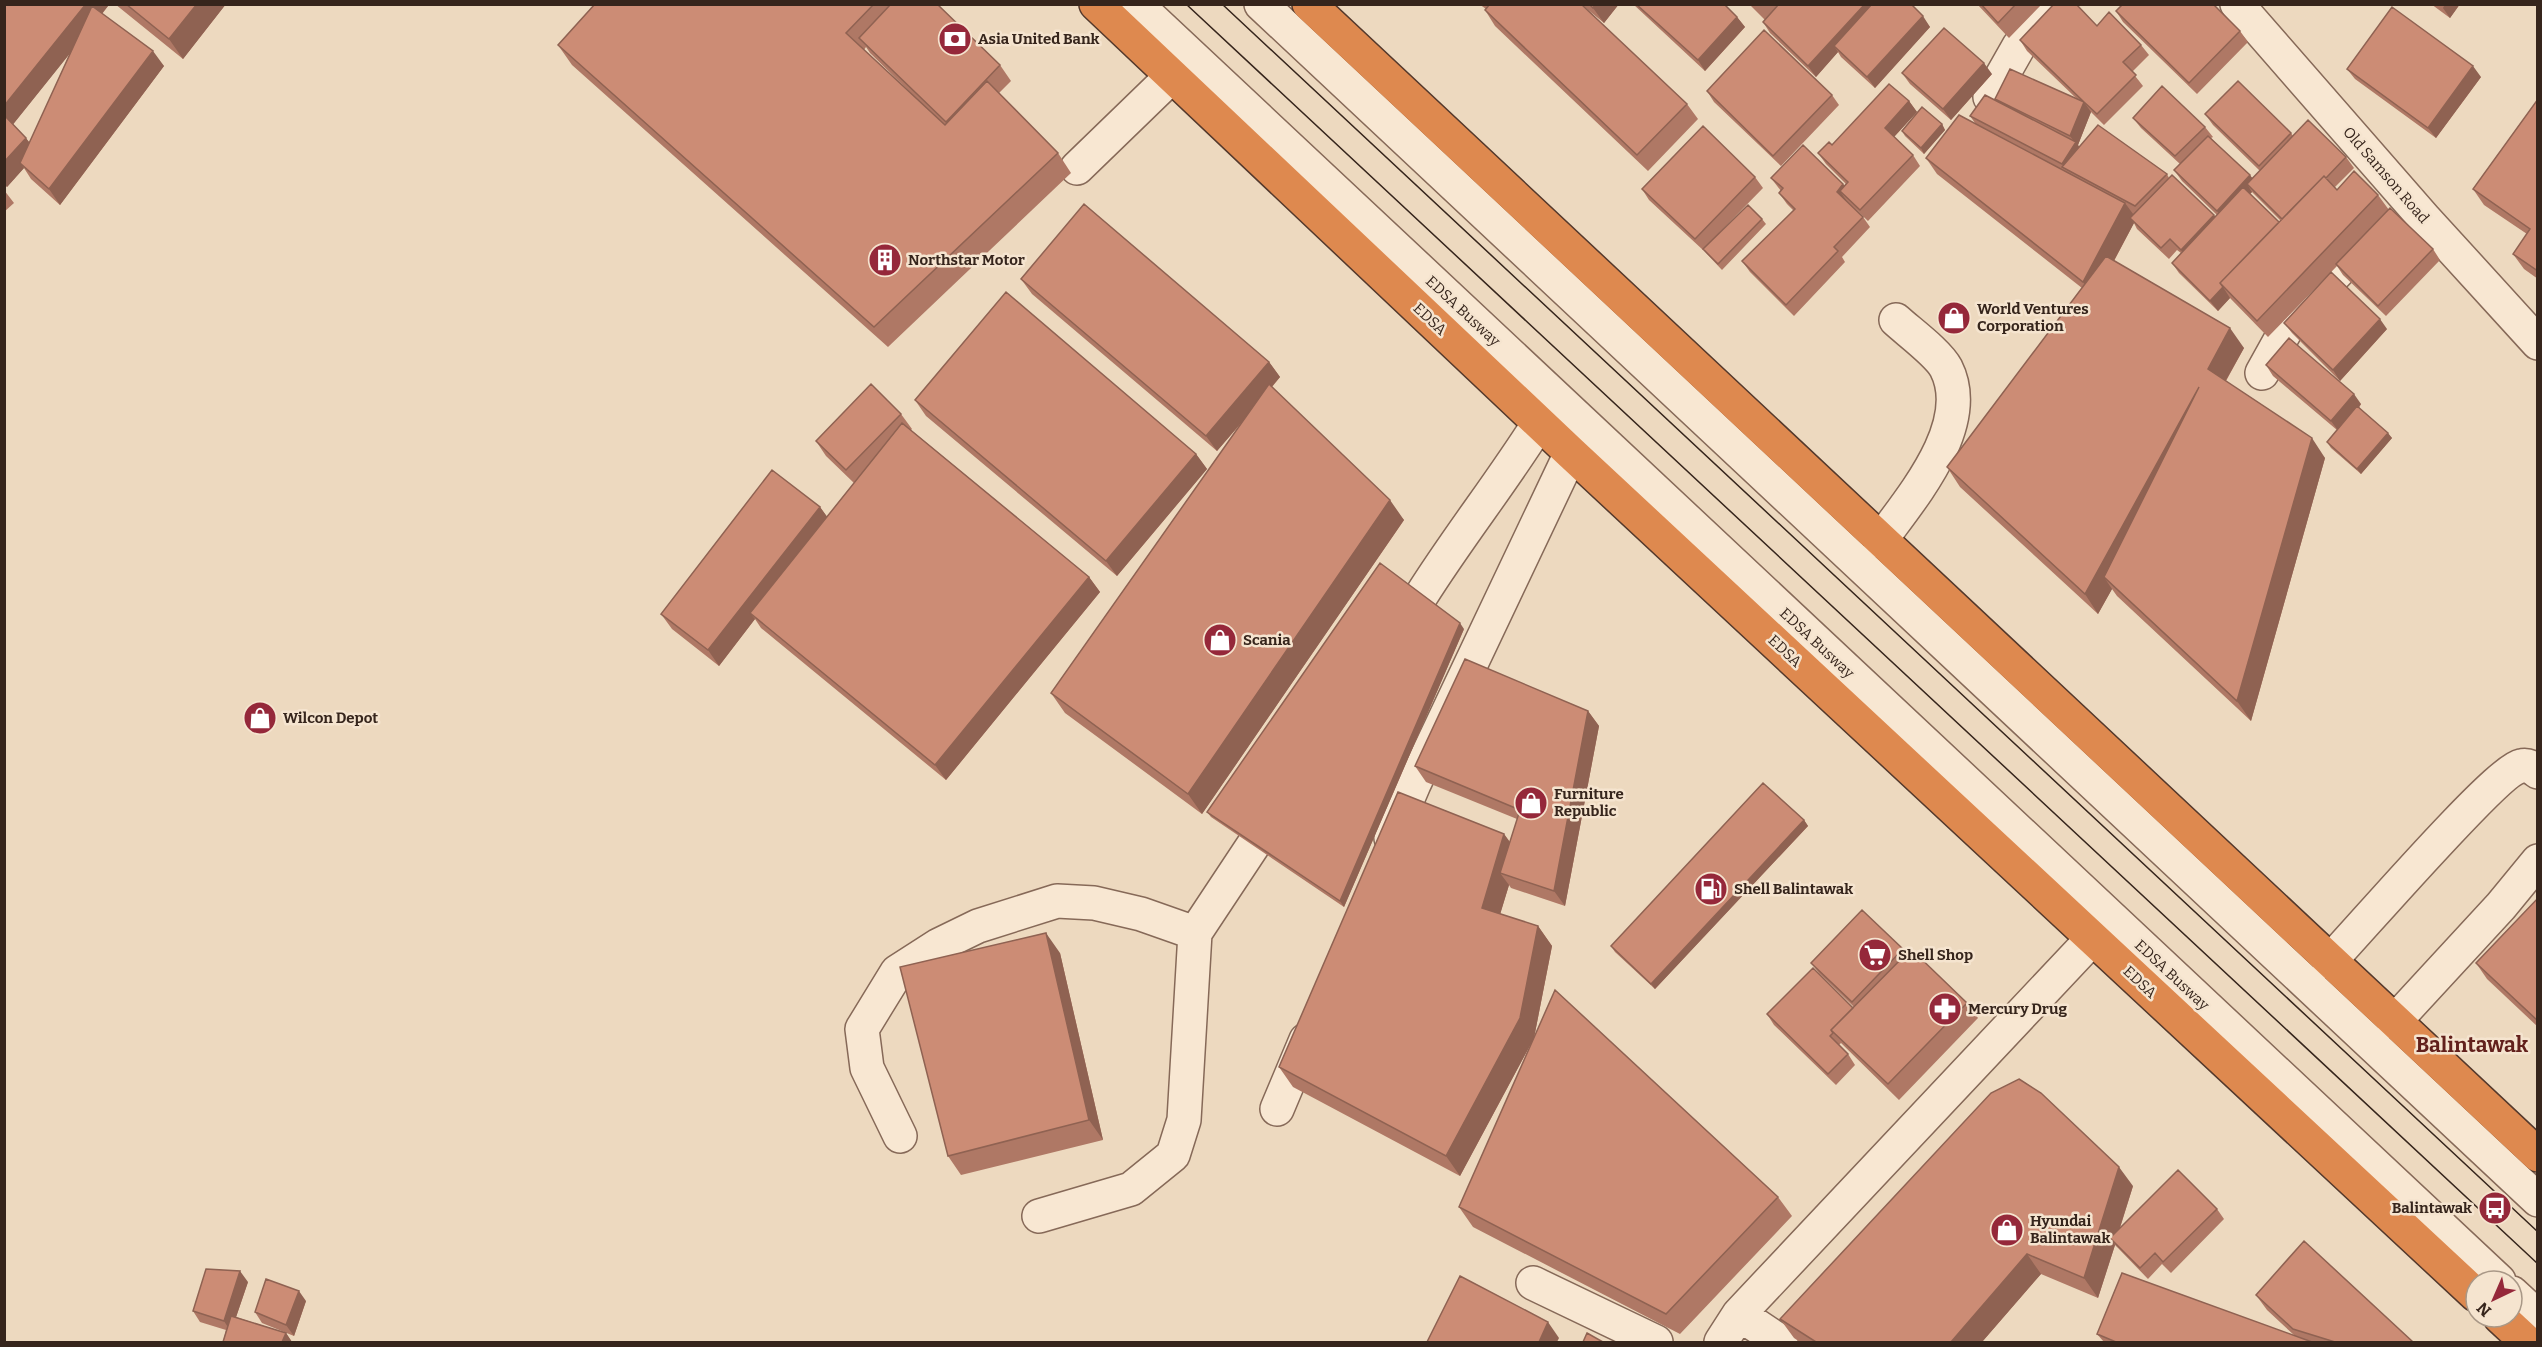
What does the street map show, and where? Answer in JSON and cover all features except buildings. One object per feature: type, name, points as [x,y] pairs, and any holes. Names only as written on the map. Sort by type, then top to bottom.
[{"type":"highway","name":"EDSA","points":[[1096,4],[1571,453],[2464,1284]]},
{"type":"highway","points":[[1309,4],[2538,1155]]},
{"type":"street","name":"EDSA Busway","points":[[1136,4],[2486,1269]]},
{"type":"street","points":[[1261,4],[2538,1200]]},
{"type":"street","points":[[1990,97],[2019,46],[2060,4]]},
{"type":"street","name":"Old Samson Road","points":[[2237,4],[2538,343]]},
{"type":"street","points":[[1077,168],[1172,76]]},
{"type":"street","points":[[2262,373],[2292,319],[2407,198]]},
{"type":"street","points":[[1880,541],[1935,462],[1944,442],[1953,387],[1945,366],[1896,320]]},
{"type":"street","points":[[1421,596],[1448,553],[1500,484],[1539,423]]},
{"type":"street","points":[[1377,871],[1414,784],[1571,453]]},
{"type":"street","points":[[2330,962],[2463,816],[2506,776],[2520,766],[2530,766],[2538,772]]},
{"type":"street","points":[[1039,1216],[1131,1189],[1173,1155],[1184,1120],[1195,933],[1254,844]]},
{"type":"street","points":[[2394,1022],[2501,906],[2538,861]]},
{"type":"street","points":[[900,1136],[867,1068],[862,1029],[897,972],[939,945],[978,926],[1057,901],[1094,903],[1141,914],[1195,933]]},
{"type":"street","points":[[1721,1342],[1739,1314],[2093,938]]},
{"type":"street","points":[[1276,1110],[1318,1012]]},
{"type":"street","points":[[1533,1283],[1656,1342]]},
{"type":"street","points":[[1739,1314],[1781,1342]]},
{"type":"tram line","points":[[1186,4],[2538,1264]]},
{"type":"tram line","points":[[1222,4],[2538,1232]]},
{"type":"place","name":"Asia United Bank","points":[[955,39]]},
{"type":"place","name":"Northstar Motor","points":[[885,260]]},
{"type":"place","name":"World Ventures Corporation","points":[[1954,318]]},
{"type":"place","name":"Scania","points":[[1220,640]]},
{"type":"place","name":"Wilcon Depot","points":[[260,718]]},
{"type":"place","name":"Furniture Republic","points":[[1531,803]]},
{"type":"place","name":"Shell Balintawak","points":[[1711,889]]},
{"type":"place","name":"Shell Shop","points":[[1875,955]]},
{"type":"place","name":"Mercury Drug","points":[[1945,1009]]},
{"type":"place","name":"Balintawak","points":[[2495,1208]]},
{"type":"place","name":"Hyundai Balintawak","points":[[2007,1230]]},
{"type":"district","name":"Balintawak","points":[[2472,1045]]}]
